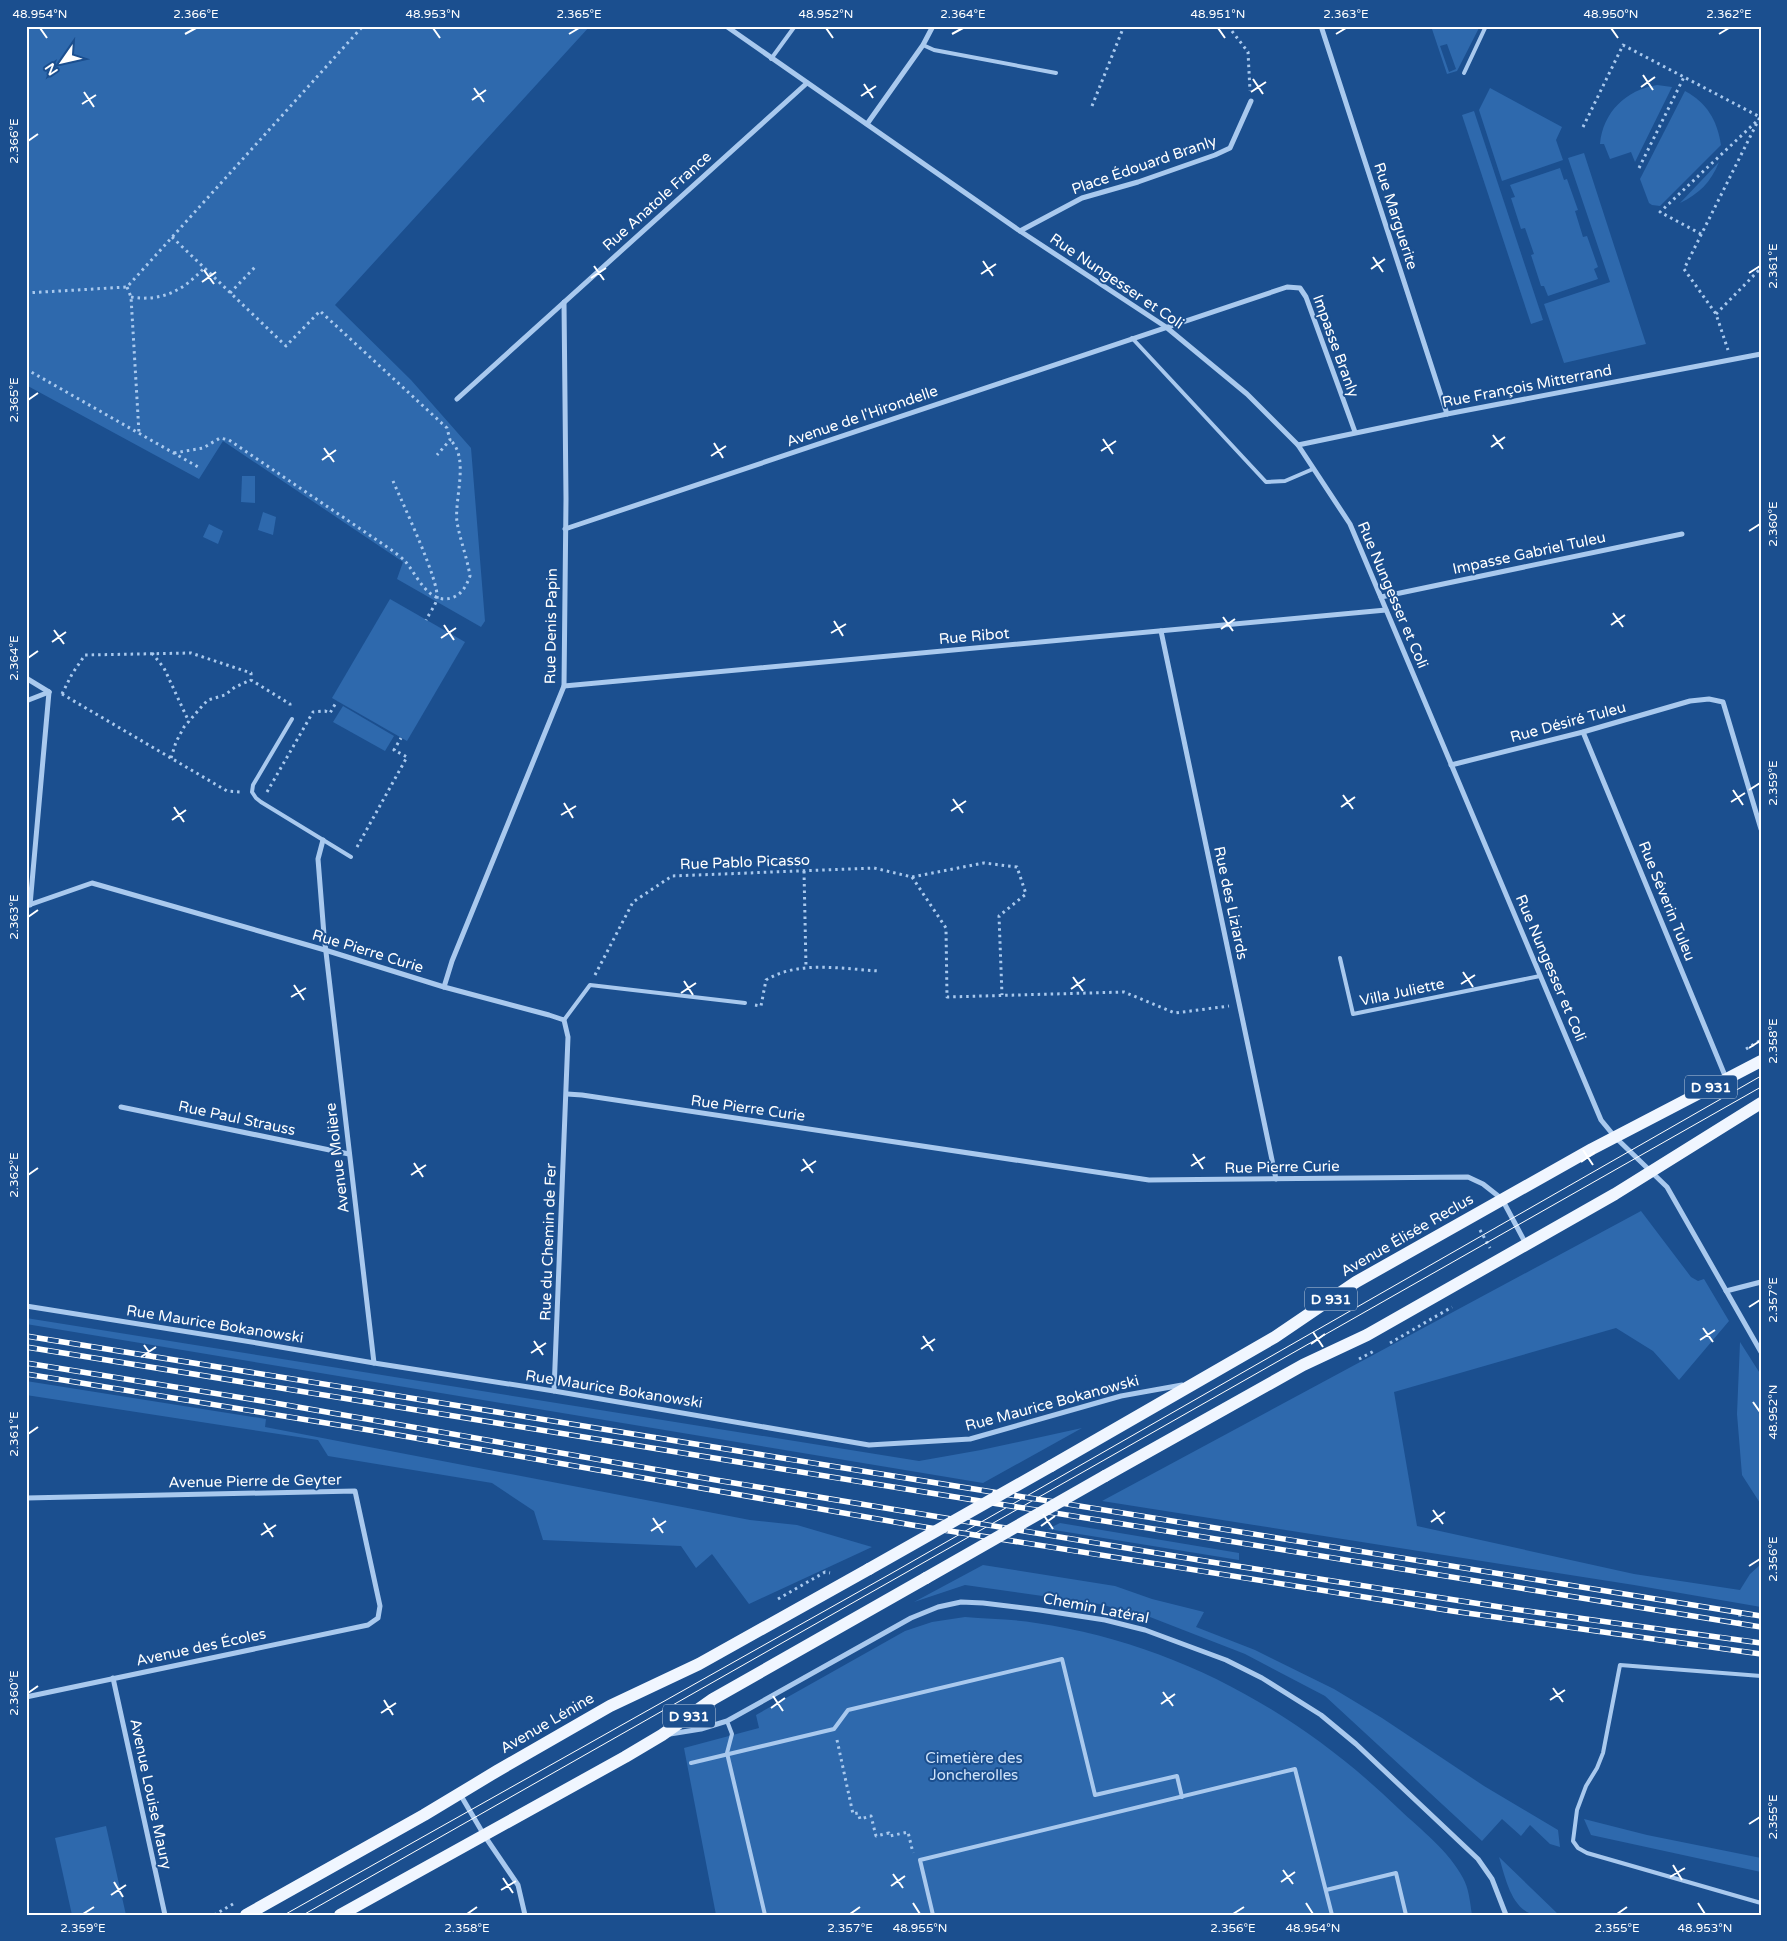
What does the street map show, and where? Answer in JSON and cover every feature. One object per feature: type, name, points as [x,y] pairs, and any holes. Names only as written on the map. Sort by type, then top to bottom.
[{"type":"main road","name":"Avenue Élisée Reclus","points":[[869,1569],[1275,1337],[1356,1282],[1471,1216],[1674,1105],[1727,1080],[1761,1061]]},
{"type":"main road","name":"D 931","points":[[340,1915],[625,1757],[662,1735],[713,1699],[1303,1364],[1367,1335],[1652,1171],[1761,1103]]},
{"type":"main road","name":"Avenue Lénine","points":[[246,1915],[460,1794],[610,1706],[699,1664],[869,1569]]},
{"type":"street","name":"Rue Nungesser et Coli","points":[[726,26],[1020,231],[1166,327],[1247,394],[1298,445],[1350,524],[1601,1120],[1615,1137],[1667,1187],[1761,1352]]},
{"type":"street","points":[[867,124],[923,45],[933,26]]},
{"type":"street","name":"Rue Marguerite","points":[[1321,26],[1447,414]]},
{"type":"street","name":"Rue Anatole France","points":[[457,399],[807,83]]},
{"type":"street","name":"Place Édouard Branly","points":[[1020,231],[1082,198],[1146,179],[1230,148],[1251,101]]},
{"type":"street","name":"Impasse Branly","points":[[1166,327],[1287,287],[1300,288],[1306,297],[1355,432]]},
{"type":"street","name":"Rue Denis Papin","points":[[444,988],[456,952],[564,686],[564,302]]},
{"type":"street","name":"Avenue de l'Hirondelle","points":[[565,529],[1166,327]]},
{"type":"street","name":"Rue François Mitterrand","points":[[1298,445],[1355,432],[1761,354]]},
{"type":"street","name":"Impasse Gabriel Tuleu","points":[[1380,597],[1682,534]]},
{"type":"street","name":"Rue Ribot","points":[[564,686],[1386,610]]},
{"type":"street","name":"Rue des Liziards","points":[[1161,631],[1276,1179]]},
{"type":"street","points":[[26,678],[49,692]]},
{"type":"street","points":[[26,701],[49,692]]},
{"type":"street","points":[[28,906],[49,692]]},
{"type":"street","name":"Rue Désiré Tuleu","points":[[1451,765],[1583,732],[1690,701],[1708,699],[1723,702],[1761,829]]},
{"type":"street","name":"Rue Séverin Tuleu","points":[[1583,732],[1727,1080]]},
{"type":"street","name":"Avenue Molière","points":[[323,840],[318,859],[325,950],[374,1363]]},
{"type":"street","name":"Rue Pierre Curie","points":[[28,906],[92,883],[325,950],[444,988],[564,1020]]},
{"type":"street","points":[[564,1020],[568,1037],[566,1094]]},
{"type":"street","name":"Rue Pierre Curie","points":[[566,1094],[882,1139],[1149,1180],[1468,1176],[1484,1184],[1502,1199],[1526,1244]]},
{"type":"street","name":"Rue du Chemin de Fer","points":[[554,1390],[566,1094]]},
{"type":"street","name":"Rue Paul Strauss","points":[[120,1107],[349,1154]]},
{"type":"street","points":[[1726,1291],[1761,1282]]},
{"type":"street","name":"Rue Maurice Bokanowski","points":[[26,1306],[374,1363],[554,1390],[869,1444],[970,1439],[1121,1396],[1195,1383]]},
{"type":"street","name":"Avenue Pierre de Geyter","points":[[26,1498],[355,1491],[380,1606],[378,1618]]},
{"type":"street","name":"Chemin Latéral","points":[[662,1735],[688,1732],[728,1721],[911,1618],[949,1604],[983,1603],[1085,1616],[1124,1624],[1146,1630],[1226,1660],[1262,1678],[1321,1715],[1356,1744],[1478,1859],[1492,1879],[1506,1915]]},
{"type":"street","name":"Avenue des Écoles","points":[[26,1697],[368,1625],[378,1618]]},
{"type":"street","name":"Avenue Louise Maury","points":[[113,1678],[165,1915]]},
{"type":"street","points":[[460,1794],[484,1835],[518,1885],[525,1915]]},
{"type":"lane","points":[[771,58],[795,26]]},
{"type":"lane","points":[[1464,73],[1486,26]]},
{"type":"lane","points":[[923,45],[934,50],[1056,73]]},
{"type":"lane","points":[[1132,338],[1266,482],[1285,481],[1313,469]]},
{"type":"lane","points":[[292,719],[253,785],[252,792],[260,802],[351,856]]},
{"type":"lane","name":"Villa Juliette","points":[[1340,958],[1353,1014],[1540,976]]},
{"type":"lane","points":[[564,1020],[590,985],[745,1004]]},
{"type":"lane","points":[[691,1763],[834,1729],[848,1710],[1062,1659],[1095,1795],[1177,1776],[1182,1797]]},
{"type":"lane","points":[[1761,1676],[1620,1665],[1603,1753],[1597,1768],[1586,1786],[1577,1810],[1573,1841],[1578,1848],[1587,1853],[1761,1902]]},
{"type":"lane","points":[[728,1721],[732,1734],[727,1753],[765,1915]]},
{"type":"lane","points":[[933,1915],[920,1860],[1295,1769],[1332,1915]]},
{"type":"lane","points":[[1326,1890],[1396,1873],[1406,1915]]},
{"type":"path","points":[[26,293],[127,287],[363,26]]},
{"type":"path","points":[[1092,106],[1124,26]]},
{"type":"path","points":[[1228,26],[1248,52],[1251,101]]},
{"type":"path","points":[[1583,127],[1623,45],[1760,117]]},
{"type":"path","points":[[1639,168],[1684,77]]},
{"type":"path","points":[[1731,360],[1716,314],[1684,269],[1760,117]]},
{"type":"path","points":[[1701,234],[1660,212],[1760,117]]},
{"type":"path","points":[[172,237],[286,346],[320,311],[447,428],[450,440],[456,445],[458,451],[460,475],[457,523],[470,576],[468,583],[458,594],[452,597],[437,598],[425,588],[405,561],[393,551],[229,440],[220,438],[203,448],[174,453]]},
{"type":"path","points":[[230,293],[257,265]]},
{"type":"path","points":[[131,297],[153,299],[166,296],[187,284],[204,268]]},
{"type":"path","points":[[1716,314],[1761,268]]},
{"type":"path","points":[[127,287],[131,297],[139,433]]},
{"type":"path","points":[[26,369],[200,468]]},
{"type":"path","points":[[436,455],[450,440]]},
{"type":"path","points":[[393,481],[427,561],[437,598],[426,620]]},
{"type":"path","points":[[62,694],[72,674],[85,655],[191,652],[251,673],[251,680]]},
{"type":"path","points":[[152,653],[164,668],[189,722]]},
{"type":"path","points":[[251,680],[290,704],[292,719]]},
{"type":"path","points":[[171,758],[176,742],[189,722],[208,700],[225,695],[235,687],[251,680]]},
{"type":"path","points":[[49,692],[62,694],[227,792],[252,792]]},
{"type":"path","points":[[260,802],[313,712],[325,711],[330,713],[337,700]]},
{"type":"path","points":[[351,856],[407,757],[394,750],[401,738]]},
{"type":"path","points":[[1002,996],[999,916],[1026,894],[1017,867],[984,863],[912,877],[946,928],[948,997],[1002,996],[1124,992],[1175,1013],[1239,1004]]},
{"type":"path","name":"Rue Pablo Picasso","points":[[590,985],[633,902],[672,876],[874,868],[912,877]]},
{"type":"path","points":[[804,871],[806,967]]},
{"type":"path","points":[[745,1004],[761,1006],[766,980],[778,972],[806,967],[879,971]]},
{"type":"path","points":[[1471,1216],[1498,1260]]},
{"type":"path","points":[[1739,1623],[1740,1612]]},
{"type":"path","points":[[834,1729],[853,1814],[858,1813],[860,1819],[872,1816],[876,1836],[889,1833],[890,1836],[908,1832],[912,1851],[920,1860]]},
{"type":"green space","points":[[26,26],[590,26],[335,305],[411,380],[471,448],[485,621],[481,627],[397,579],[403,562],[223,441],[199,479],[26,385]]},
{"type":"green space","points":[[1431,26],[1480,26],[1457,71],[1447,74]],"holes":[[[1447,44],[1456,69],[1449,72],[1440,46]]]},
{"type":"green space","points":[[1657,85],[1672,87],[1635,162],[1631,152],[1610,159],[1604,144],[1600,144],[1602,132],[1611,113],[1626,97]]},
{"type":"green space","points":[[1490,88],[1562,127],[1556,140],[1563,160],[1502,181],[1479,110]]},
{"type":"green space","points":[[1685,91],[1699,101],[1710,113],[1717,128],[1721,145],[1660,206],[1652,205],[1649,203],[1640,179]]},
{"type":"green space","points":[[1474,111],[1543,320],[1531,324],[1462,115]]},
{"type":"green space","points":[[1584,153],[1646,344],[1564,363],[1544,304],[1610,282],[1568,158]]},
{"type":"green space","points":[[1719,162],[1704,187],[1680,203]]},
{"type":"green space","points":[[1560,168],[1564,180],[1567,179],[1578,210],[1575,211],[1583,237],[1587,236],[1598,267],[1594,269],[1598,279],[1548,296],[1544,286],[1541,286],[1531,255],[1534,254],[1525,228],[1521,229],[1511,198],[1515,197],[1510,185]]},
{"type":"green space","points":[[242,476],[255,476],[255,503],[241,502]]},
{"type":"green space","points":[[263,512],[276,517],[273,535],[258,530]]},
{"type":"green space","points":[[209,524],[223,531],[218,544],[203,537]]},
{"type":"green space","points":[[390,599],[465,642],[407,741],[332,698]]},
{"type":"green space","points":[[343,706],[394,736],[385,751],[333,722]]},
{"type":"green space","points":[[1641,1211],[1691,1277],[1698,1281],[1704,1279],[1729,1321],[1679,1380],[1653,1351],[1616,1328],[1394,1392],[1417,1526],[1634,1574],[1740,1590],[1750,1574],[1761,1564],[1761,1607],[1634,1585],[1102,1501]]},
{"type":"green space","points":[[26,1318],[919,1461],[981,1450],[1082,1428],[983,1483],[26,1324]]},
{"type":"green space","points":[[1740,1342],[1761,1375],[1761,1507],[1742,1475],[1737,1414]]},
{"type":"green space","points":[[26,1381],[266,1419],[265,1427],[750,1520],[797,1525],[872,1547],[749,1604],[712,1554],[696,1568],[681,1546],[543,1540],[534,1511],[492,1483],[328,1456],[318,1440],[26,1395]]},
{"type":"green space","points":[[1060,1523],[1239,1553],[1239,1560],[1048,1529]]},
{"type":"green space","points":[[983,1565],[1115,1586],[1152,1599],[1204,1612],[1196,1627],[1255,1650],[1334,1689],[1382,1718],[1484,1786],[1558,1830],[1560,1847],[1550,1844],[1530,1825],[1521,1836],[1502,1819],[1482,1841],[1325,1696],[1245,1654],[1150,1617],[1099,1604],[965,1585],[914,1602]]},
{"type":"green space","name":"Cimetière des Joncherolles","points":[[965,1617],[1036,1623],[1087,1633],[1137,1647],[1186,1665],[1232,1687],[1277,1713],[1320,1742],[1360,1774],[1442,1850],[1457,1868],[1465,1882],[1472,1915],[716,1915],[684,1748],[759,1728],[756,1715],[905,1631],[932,1622]]},
{"type":"green space","points":[[1584,1819],[1647,1835],[1761,1858],[1761,1872],[1591,1835]]},
{"type":"green space","points":[[106,1826],[126,1915],[72,1915],[55,1838]]},
{"type":"green space","points":[[1499,1857],[1559,1915],[1535,1915],[1527,1912],[1520,1906],[1510,1891]]},
{"type":"tram line","points":[[284,1915],[892,1573],[1761,1076]]},
{"type":"tram line","points":[[303,1915],[1761,1087]]},
{"type":"railway","points":[[26,1336],[1761,1616]]},
{"type":"railway","points":[[26,1347],[1761,1627]]},
{"type":"railway","points":[[26,1363],[269,1402],[716,1480],[1211,1562],[1513,1609],[1761,1643]]},
{"type":"railway","points":[[26,1374],[375,1431],[912,1525],[1452,1611],[1761,1654]]}]
